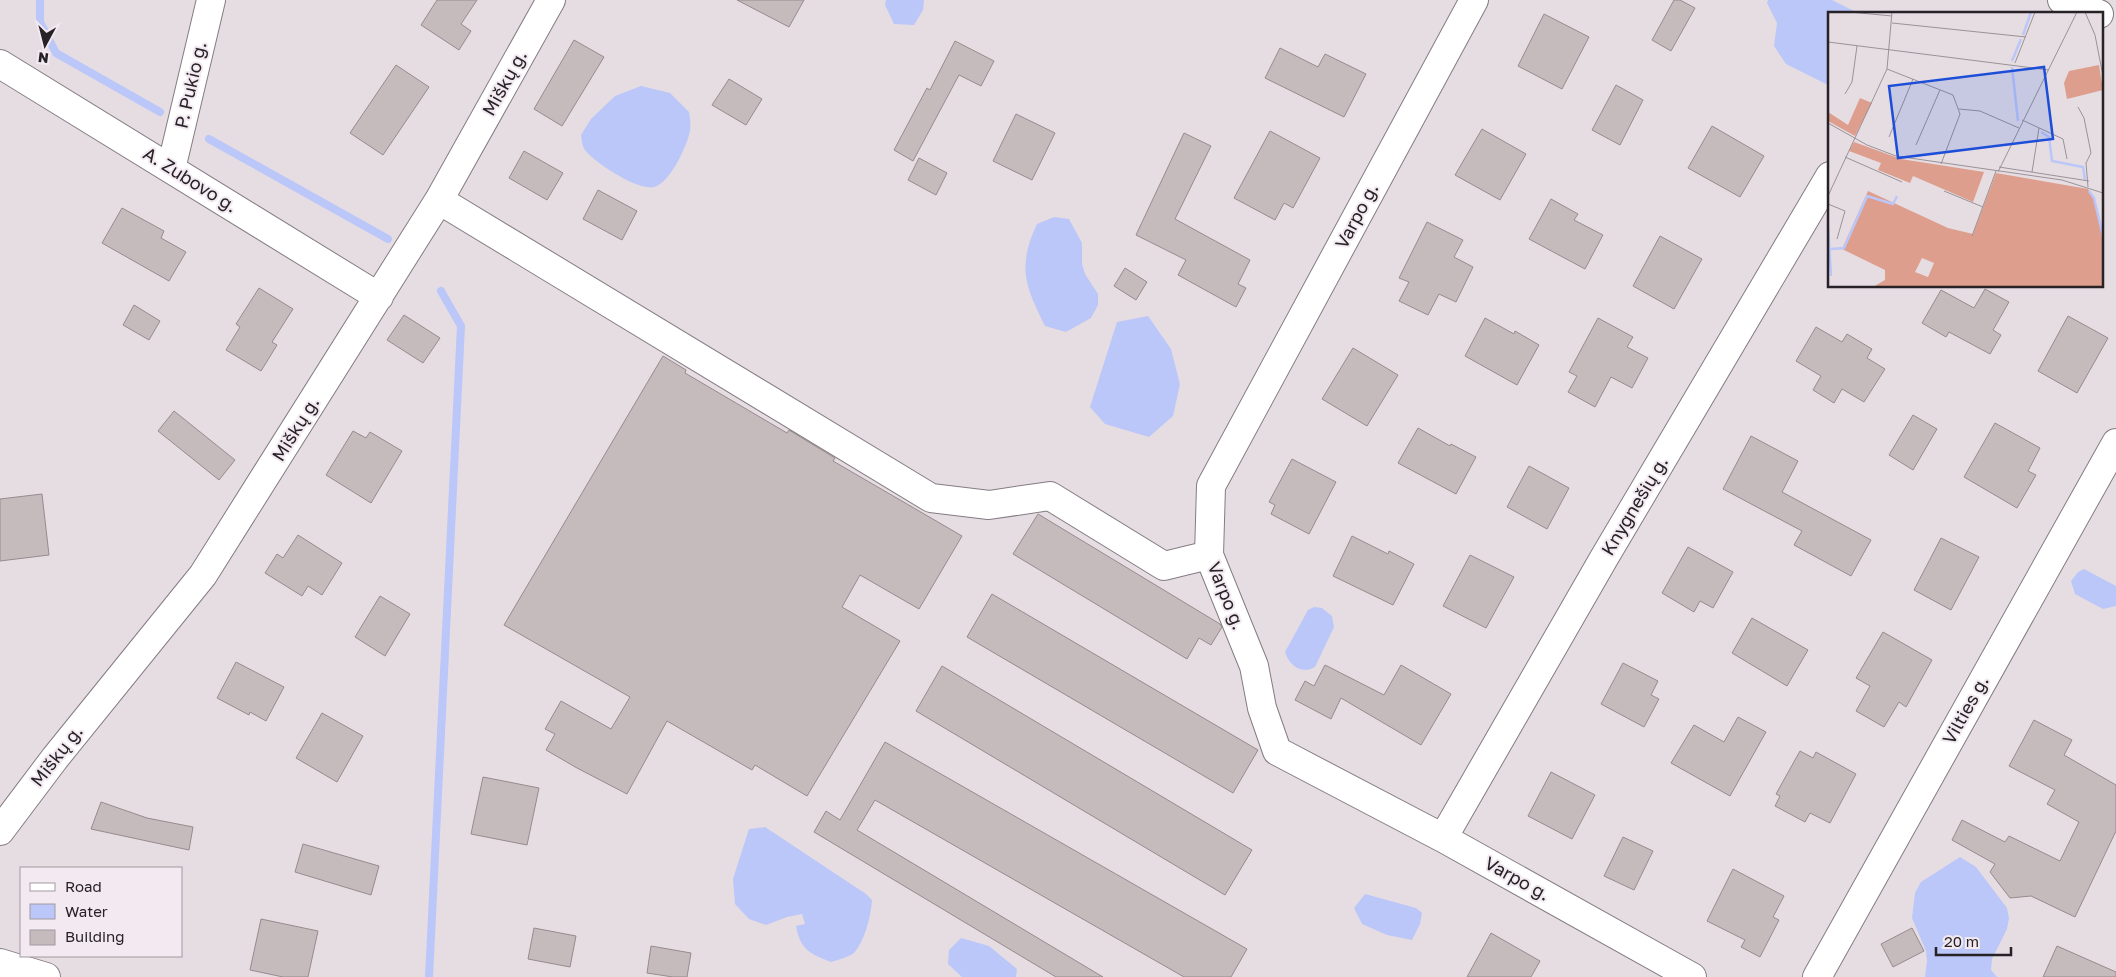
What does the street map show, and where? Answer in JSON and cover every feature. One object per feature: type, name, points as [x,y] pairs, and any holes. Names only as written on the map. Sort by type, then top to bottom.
[{"type":"street","name":"P. Pukio g.","points":[[171,169],[211,0]]},
{"type":"street","name":"Miškų g.","points":[[0,830],[55,758],[203,575],[439,200],[551,0]]},
{"type":"street","name":"Varpo g.","points":[[1474,0],[1211,486],[1209,554],[1254,666],[1262,708],[1277,751],[1443,838],[1692,977]]},
{"type":"street","points":[[2062,0],[2095,12]]},
{"type":"street","points":[[2104,15],[2116,20]]},
{"type":"street","name":"A. Zubovo g.","points":[[0,64],[379,297]]},
{"type":"street","name":"Knygnešių g.","points":[[1443,838],[1604,558],[1828,179]]},
{"type":"street","points":[[439,200],[931,498],[989,505],[1050,496],[1164,566],[1209,554]]},
{"type":"street","name":"Vilties g.","points":[[1817,977],[2116,443]]},
{"type":"street","points":[[0,964],[46,977]]},
{"type":"water","points":[[886,0],[924,0],[923,10],[914,25],[894,24],[885,5]]},
{"type":"water","points":[[1768,0],[1832,0],[1856,12],[1828,12],[1828,85],[1786,64],[1774,46],[1777,23],[1767,3]]},
{"type":"water","points":[[641,86],[670,93],[689,112],[690,117],[690,131],[682,154],[666,179],[654,187],[638,185],[617,175],[598,162],[585,150],[581,135],[591,119],[615,96]]},
{"type":"water","points":[[1054,217],[1069,219],[1082,243],[1082,264],[1085,274],[1098,294],[1098,305],[1091,318],[1066,332],[1045,326],[1032,299],[1026,276],[1027,252],[1037,224]]},
{"type":"water","points":[[1148,316],[1171,349],[1180,384],[1173,416],[1149,437],[1105,424],[1090,407],[1117,322]]},
{"type":"water","points":[[2084,569],[2116,586],[2116,606],[2103,609],[2075,594],[2071,581],[2078,572]]},
{"type":"water","points":[[1314,607],[1322,608],[1332,616],[1334,627],[1315,667],[1305,670],[1293,665],[1285,652],[1308,610]]},
{"type":"water","points":[[765,827],[866,894],[872,900],[867,928],[854,953],[831,962],[807,950],[803,945],[796,926],[805,924],[802,914],[787,917],[766,925],[749,919],[735,904],[733,879],[749,829]]},
{"type":"water","points":[[1960,857],[1976,867],[2007,908],[2009,918],[2007,929],[1992,959],[1991,970],[1997,977],[1925,977],[1926,951],[1912,918],[1915,893],[1921,882]]},
{"type":"water","points":[[1365,894],[1416,908],[1422,913],[1420,924],[1412,940],[1387,935],[1362,924],[1354,908]]},
{"type":"water","points":[[961,938],[989,946],[1017,969],[1016,977],[962,977],[948,964],[949,950]]},
{"type":"building","points":[[437,0],[477,0],[461,24],[471,31],[459,50],[421,25]]},
{"type":"building","points":[[737,0],[804,0],[789,27]]},
{"type":"building","points":[[1674,0],[1680,0],[1695,8],[1671,51],[1652,40]]},
{"type":"building","points":[[1544,14],[1589,37],[1562,89],[1518,66]]},
{"type":"building","points":[[574,40],[604,57],[562,126],[534,109]]},
{"type":"building","points":[[955,41],[994,61],[981,86],[959,75],[913,161],[894,150],[927,88],[930,90]]},
{"type":"building","points":[[1280,48],[1318,67],[1325,54],[1366,74],[1344,117],[1265,78]]},
{"type":"building","points":[[396,65],[429,87],[383,155],[350,133]]},
{"type":"building","points":[[729,79],[762,99],[746,125],[712,105]]},
{"type":"building","points":[[1616,85],[1643,100],[1620,145],[1592,130]]},
{"type":"building","points":[[1016,114],[1055,133],[1032,180],[993,161]]},
{"type":"building","points":[[1712,126],[1764,156],[1740,197],[1688,168]]},
{"type":"building","points":[[1482,129],[1526,154],[1500,200],[1455,175]]},
{"type":"building","points":[[1270,131],[1320,158],[1293,208],[1284,203],[1275,220],[1234,198]]},
{"type":"building","points":[[1184,133],[1211,146],[1175,219],[1250,260],[1238,284],[1246,288],[1236,307],[1178,275],[1186,260],[1136,235]]},
{"type":"building","points":[[524,151],[563,173],[547,200],[509,178]]},
{"type":"building","points":[[919,158],[947,173],[936,195],[908,180]]},
{"type":"building","points":[[598,190],[637,211],[622,240],[583,219]]},
{"type":"building","points":[[1551,199],[1578,214],[1574,220],[1603,235],[1585,269],[1529,239]]},
{"type":"building","points":[[122,208],[164,231],[161,238],[186,252],[169,281],[102,243]]},
{"type":"building","points":[[1427,222],[1463,240],[1454,257],[1473,267],[1456,302],[1439,294],[1428,315],[1399,301],[1409,282],[1399,278]]},
{"type":"building","points":[[1660,236],[1702,259],[1674,309],[1633,286]]},
{"type":"building","points":[[1125,268],[1147,282],[1136,300],[1114,286]]},
{"type":"building","points":[[259,288],[293,309],[272,342],[277,345],[261,371],[226,350],[240,327],[236,324]]},
{"type":"building","points":[[1985,289],[2009,302],[1993,330],[2001,335],[1990,354],[1949,332],[1946,337],[1922,323],[1941,290],[1974,308]]},
{"type":"building","points":[[134,305],[160,321],[149,340],[123,325]]},
{"type":"building","points":[[404,315],[440,338],[423,363],[387,340]]},
{"type":"building","points":[[2068,316],[2108,338],[2077,393],[2038,371]]},
{"type":"building","points":[[1485,318],[1514,334],[1515,331],[1539,345],[1517,385],[1465,356]]},
{"type":"building","points":[[1598,318],[1633,337],[1627,347],[1648,358],[1632,388],[1611,377],[1595,407],[1568,392],[1577,376],[1569,372]]},
{"type":"building","points":[[1816,327],[1842,342],[1847,334],[1872,349],[1867,358],[1885,369],[1864,402],[1842,389],[1834,403],[1813,390],[1821,376],[1796,361]]},
{"type":"building","points":[[1353,348],[1398,375],[1367,426],[1322,399]]},
{"type":"building","points":[[663,356],[686,370],[685,373],[787,433],[789,430],[835,458],[833,461],[962,536],[919,609],[860,575],[842,607],[900,641],[807,796],[755,765],[752,770],[667,721],[627,794],[577,768],[546,750],[555,734],[545,729],[561,701],[611,729],[630,697],[504,625]]},
{"type":"building","points":[[174,411],[235,460],[219,480],[158,431]]},
{"type":"building","points":[[1913,415],[1937,429],[1913,470],[1889,455]]},
{"type":"building","points":[[1995,423],[2040,448],[2028,471],[2036,475],[2017,508],[1964,477]]},
{"type":"building","points":[[1418,428],[1450,446],[1451,444],[1476,457],[1456,494],[1398,463]]},
{"type":"building","points":[[353,431],[366,438],[370,432],[402,451],[371,503],[326,475]]},
{"type":"building","points":[[1751,436],[1798,461],[1782,492],[1871,540],[1851,576],[1794,545],[1802,531],[1723,489]]},
{"type":"building","points":[[1292,459],[1336,482],[1309,534],[1271,514],[1275,505],[1269,502]]},
{"type":"building","points":[[1529,466],[1569,488],[1547,529],[1507,507]]},
{"type":"building","points":[[42,494],[49,555],[0,561],[0,499]]},
{"type":"building","points":[[1038,514],[1220,624],[1222,627],[1211,645],[1199,638],[1187,659],[1013,554]]},
{"type":"building","points":[[298,535],[342,563],[322,595],[308,586],[302,596],[265,573],[277,554],[283,558]]},
{"type":"building","points":[[1352,536],[1388,554],[1389,551],[1414,564],[1393,605],[1333,576]]},
{"type":"building","points":[[1941,538],[1979,557],[1951,610],[1914,590]]},
{"type":"building","points":[[1688,547],[1733,572],[1713,608],[1700,601],[1694,612],[1662,593]]},
{"type":"building","points":[[1470,555],[1514,577],[1486,628],[1443,606]]},
{"type":"building","points":[[992,594],[1258,750],[1233,793],[967,637]]},
{"type":"building","points":[[380,596],[410,614],[385,656],[355,637]]},
{"type":"building","points":[[1752,618],[1808,650],[1787,686],[1732,653]]},
{"type":"building","points":[[1883,632],[1932,660],[1906,707],[1899,702],[1884,727],[1856,711],[1870,686],[1856,678]]},
{"type":"building","points":[[236,662],[284,687],[266,721],[250,712],[249,715],[217,698]]},
{"type":"building","points":[[1623,663],[1658,681],[1651,695],[1659,699],[1644,727],[1601,704]]},
{"type":"building","points":[[1325,665],[1384,695],[1401,665],[1451,694],[1421,745],[1341,698],[1331,719],[1295,700],[1305,681],[1314,686]]},
{"type":"building","points":[[942,666],[1252,850],[1225,895],[916,711]]},
{"type":"building","points":[[322,713],[363,736],[337,782],[296,758]]},
{"type":"building","points":[[1738,717],[1766,732],[1730,796],[1671,763],[1694,725],[1724,742]]},
{"type":"building","points":[[2034,720],[2072,740],[2064,755],[2116,785],[2116,831],[2075,917],[2031,896],[2010,898],[1990,872],[1995,864],[1952,840],[1962,820],[2005,842],[2009,836],[2060,861],[2079,822],[2047,804],[2055,790],[2009,766]]},
{"type":"building","points":[[885,742],[1247,949],[1231,977],[1184,977],[875,800],[857,830],[1103,977],[1056,977],[814,832],[826,811],[840,820]]},
{"type":"building","points":[[1800,751],[1813,758],[1816,752],[1856,774],[1830,823],[1810,813],[1805,822],[1775,806],[1780,796],[1776,794]]},
{"type":"building","points":[[1551,772],[1595,795],[1572,839],[1528,816]]},
{"type":"building","points":[[483,777],[539,788],[527,845],[471,834]]},
{"type":"building","points":[[101,802],[147,818],[193,827],[189,850],[91,829]]},
{"type":"building","points":[[1623,837],[1653,851],[1634,890],[1604,876]]},
{"type":"building","points":[[303,844],[379,866],[371,895],[295,872]]},
{"type":"building","points":[[1733,869],[1784,896],[1773,917],[1779,920],[1760,957],[1741,947],[1745,940],[1707,921]]},
{"type":"building","points":[[261,919],[318,931],[308,977],[283,977],[250,970]]},
{"type":"building","points":[[534,928],[576,936],[570,967],[528,959]]},
{"type":"building","points":[[1912,928],[1924,951],[1893,967],[1881,944]]},
{"type":"building","points":[[1491,933],[1540,961],[1531,977],[1467,977]]},
{"type":"building","points":[[651,946],[691,953],[687,977],[647,973]]},
{"type":"building","points":[[2057,946],[2116,972],[2116,977],[2043,977]]},
{"type":"waterway","points":[[40,0],[40,22],[56,53],[160,112]]},
{"type":"waterway","points":[[209,139],[388,239]]},
{"type":"waterway","points":[[429,977],[461,326],[441,291]]}]
